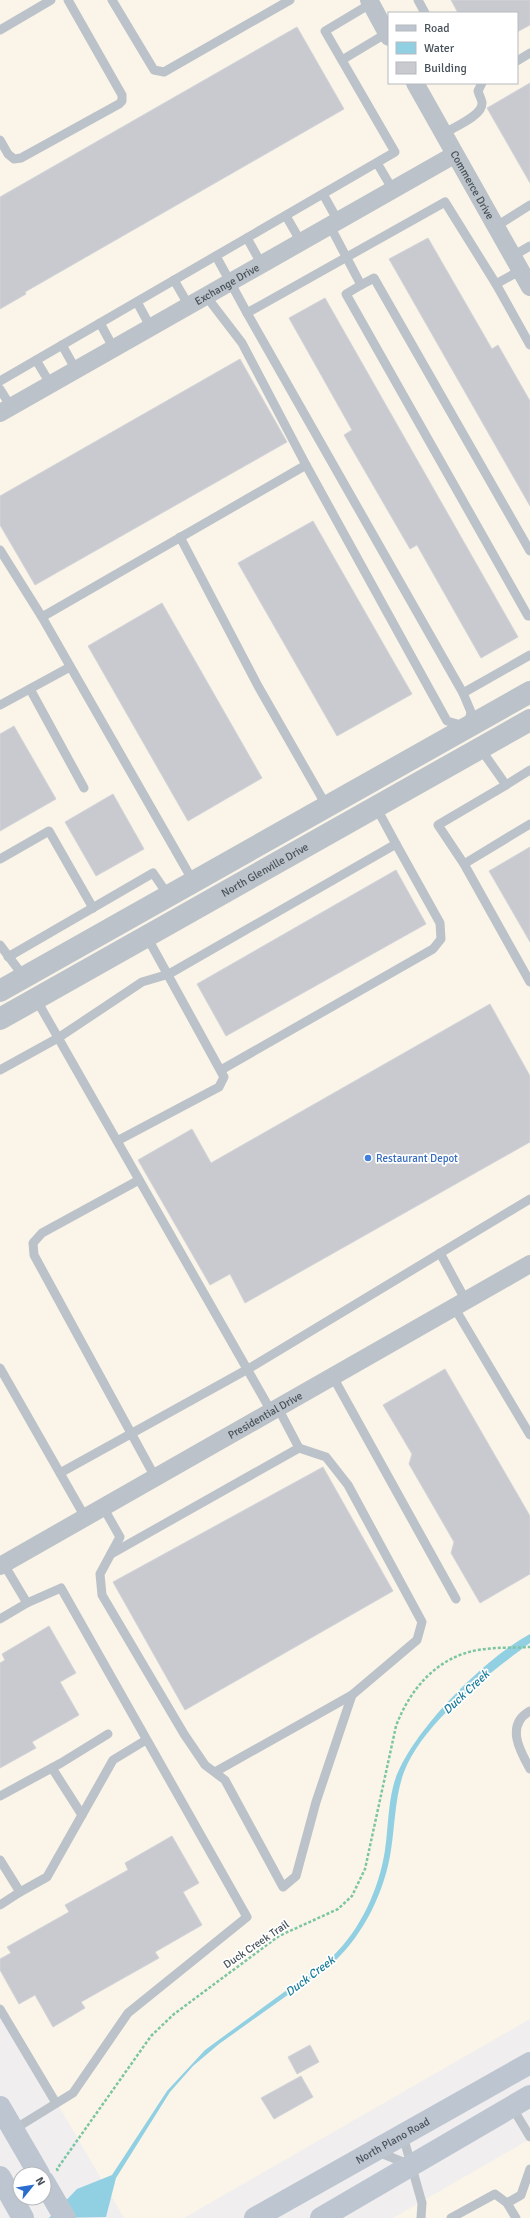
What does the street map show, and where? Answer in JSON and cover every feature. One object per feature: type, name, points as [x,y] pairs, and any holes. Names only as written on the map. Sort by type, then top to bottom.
[{"type":"main road","name":"North Plano Road","points":[[255,2218],[403,2136],[530,2063]]},
{"type":"main road","points":[[321,2218],[521,2102]]},
{"type":"main road","points":[[0,2107],[13,2130],[38,2166]]},
{"type":"main road","points":[[0,2178],[23,2218]]},
{"type":"main road","points":[[52,2190],[65,2218]]},
{"type":"street","points":[[372,1],[388,35]]},
{"type":"street","name":"Commerce Drive","points":[[416,84],[454,155],[530,287]]},
{"type":"street","name":"Exchange Drive","points":[[6,410],[454,155]]},
{"type":"street","points":[[0,991],[193,880],[530,692]]},
{"type":"street","name":"North Glenville Drive","points":[[2,1015],[36,999],[147,937],[530,720]]},
{"type":"street","points":[[468,727],[480,748]]},
{"type":"street","points":[[193,880],[207,903]]},
{"type":"street","points":[[24,977],[36,999]]},
{"type":"street","name":"Presidential Drive","points":[[1,1562],[85,1517],[530,1264]]},
{"type":"lane","points":[[0,30],[51,0]]},
{"type":"lane","points":[[0,140],[8,154],[14,159],[22,158],[119,104],[122,100],[122,95],[68,0]]},
{"type":"lane","points":[[112,0],[154,70],[164,72],[290,0]]},
{"type":"lane","points":[[418,0],[424,12]]},
{"type":"lane","points":[[0,381],[395,152],[325,31],[372,1]]},
{"type":"lane","points":[[342,60],[388,35]]},
{"type":"lane","points":[[518,60],[530,53]]},
{"type":"lane","points":[[443,134],[476,115],[481,109],[482,103],[478,91],[482,84]]},
{"type":"lane","points":[[377,163],[393,190]]},
{"type":"lane","points":[[323,194],[346,258],[361,285]]},
{"type":"lane","points":[[247,314],[445,202],[496,284],[530,345]]},
{"type":"lane","points":[[496,227],[530,205]]},
{"type":"lane","points":[[286,216],[301,242]]},
{"type":"lane","points":[[247,238],[262,265]]},
{"type":"lane","points":[[496,284],[517,263],[530,246]]},
{"type":"lane","points":[[206,296],[242,343],[306,465],[447,721],[468,727],[471,712],[463,693],[247,314],[216,256]]},
{"type":"lane","points":[[530,551],[374,278],[346,294],[528,616],[530,616]]},
{"type":"lane","points":[[174,280],[189,306]]},
{"type":"lane","points":[[137,302],[151,328]]},
{"type":"lane","points":[[100,323],[114,349]]},
{"type":"lane","points":[[62,345],[76,370]]},
{"type":"lane","points":[[36,360],[51,385]]},
{"type":"lane","points":[[0,389],[6,410]]},
{"type":"lane","points":[[42,617],[306,465]]},
{"type":"lane","points":[[180,537],[258,686],[326,805]]},
{"type":"lane","points":[[0,550],[42,617],[193,880]]},
{"type":"lane","points":[[463,693],[530,655]]},
{"type":"lane","points":[[0,705],[70,667]]},
{"type":"lane","points":[[30,689],[84,788]]},
{"type":"lane","points":[[480,748],[506,785]]},
{"type":"lane","points":[[530,770],[438,825],[464,864],[530,982]]},
{"type":"lane","points":[[221,1070],[433,949],[441,939],[440,922],[376,807]]},
{"type":"lane","points":[[464,864],[530,824]]},
{"type":"lane","points":[[0,859],[48,831],[93,908]]},
{"type":"lane","points":[[0,1070],[58,1038],[142,982],[169,974],[396,844]]},
{"type":"lane","points":[[8,957],[153,873],[168,895]]},
{"type":"lane","points":[[117,1141],[219,1086],[224,1077],[169,974],[147,937]]},
{"type":"lane","points":[[0,945],[24,977]]},
{"type":"lane","points":[[36,999],[248,1369],[299,1448],[326,1457],[348,1484],[422,1622],[417,1640],[352,1695],[215,1772]]},
{"type":"lane","points":[[139,1180],[42,1233],[33,1243],[34,1255],[130,1434],[155,1477]]},
{"type":"lane","points":[[60,1473],[248,1369],[530,1199]]},
{"type":"lane","points":[[440,1253],[460,1304],[530,1436]]},
{"type":"lane","points":[[0,1368],[85,1517]]},
{"type":"lane","points":[[333,1377],[456,1599]]},
{"type":"lane","points":[[111,1554],[299,1448]]},
{"type":"lane","points":[[102,1507],[120,1537],[100,1574],[102,1595],[184,1734],[205,1765],[225,1780],[283,1887],[296,1876],[316,1802],[352,1695]]},
{"type":"lane","points":[[1,1562],[27,1603]]},
{"type":"lane","points":[[0,1619],[27,1603],[60,1588],[247,1917],[128,2013],[73,2093],[13,2130]]},
{"type":"lane","points":[[530,1711],[521,1718],[516,1733],[516,1742],[530,1769]]},
{"type":"lane","points":[[0,1796],[52,1768],[108,1734]]},
{"type":"lane","points":[[0,1905],[47,1877],[112,1760],[146,1740]]},
{"type":"lane","points":[[52,1768],[82,1815]]},
{"type":"lane","points":[[0,1860],[20,1892]]},
{"type":"lane","points":[[0,2009],[56,2103]]},
{"type":"lane","points":[[521,2102],[530,2137]]},
{"type":"lane","points":[[403,2136],[422,2202],[421,2218]]},
{"type":"lane","points":[[375,2151],[411,2166]]},
{"type":"lane","points":[[507,2203],[521,2195],[530,2169]]},
{"type":"lane","points":[[451,2218],[467,2214],[495,2194],[507,2203],[516,2218]]},
{"type":"path","name":"Duck Creek Trail","points":[[52,2176],[151,2036],[174,2014],[279,1936],[338,1909],[352,1896],[365,1869],[396,1726],[403,1706],[414,1689],[431,1672],[443,1663],[470,1652],[499,1648],[530,1647]]},
{"type":"shaded area","points":[[0,0],[530,0],[530,2019],[184,2218],[124,2218],[0,2005]]},
{"type":"shaded area","points":[[530,2139],[530,2218],[393,2218]]},
{"type":"water","name":"Duck Creek","points":[[530,1634],[530,1643],[495,1669],[458,1700],[441,1717],[413,1753],[401,1781],[391,1850],[384,1881],[372,1911],[364,1925],[345,1951],[334,1962],[219,2044],[193,2066],[170,2092],[116,2178],[106,2217],[49,2218],[77,2189],[112,2175],[167,2091],[205,2050],[332,1957],[352,1934],[367,1908],[378,1879],[385,1850],[393,1787],[400,1767],[413,1745],[449,1701],[470,1680],[491,1661],[512,1645]]},
{"type":"building","points":[[451,0],[530,0],[530,25],[518,31],[518,12],[457,12]]},
{"type":"building","points":[[297,27],[344,109],[25,292],[26,294],[0,309],[0,197]]},
{"type":"building","points":[[530,83],[530,183],[487,108]]},
{"type":"building","points":[[428,238],[492,349],[498,345],[530,401],[530,506],[389,259]]},
{"type":"building","points":[[325,298],[518,637],[481,658],[417,545],[410,549],[344,435],[352,430],[289,318]]},
{"type":"building","points":[[240,359],[287,442],[35,585],[0,525],[0,496]]},
{"type":"building","points":[[313,521],[412,694],[337,736],[238,563]]},
{"type":"building","points":[[162,603],[262,778],[188,821],[88,646]]},
{"type":"building","points":[[14,726],[56,799],[0,831],[0,734]]},
{"type":"building","points":[[113,794],[144,849],[96,876],[65,822]]},
{"type":"building","points":[[530,847],[530,942],[489,871]]},
{"type":"building","points":[[396,870],[426,924],[226,1036],[197,984]]},
{"type":"building","points":[[490,1004],[530,1076],[530,1142],[245,1303],[230,1274],[210,1285],[138,1160],[192,1129],[211,1163]]},
{"type":"building","points":[[445,1369],[530,1516],[530,1574],[480,1603],[451,1553],[454,1542],[409,1464],[412,1454],[383,1405]]},
{"type":"building","points":[[323,1467],[393,1591],[185,1710],[113,1582]]},
{"type":"building","points":[[49,1626],[76,1673],[60,1682],[79,1715],[32,1742],[36,1748],[0,1768],[0,1663],[5,1660],[2,1654]]},
{"type":"building","points":[[172,1836],[199,1883],[183,1892],[202,1925],[155,1952],[159,1958],[81,2002],[85,2008],[53,2027],[35,1995],[19,2004],[0,1970],[0,1959],[11,1953],[7,1947],[69,1912],[65,1905],[128,1870],[125,1863]]},
{"type":"building","points":[[310,2045],[319,2062],[297,2074],[288,2057]]},
{"type":"building","points":[[301,2076],[313,2097],[274,2119],[261,2098]]},
{"type":"place","name":"Restaurant Depot","points":[[368,1158]]}]
